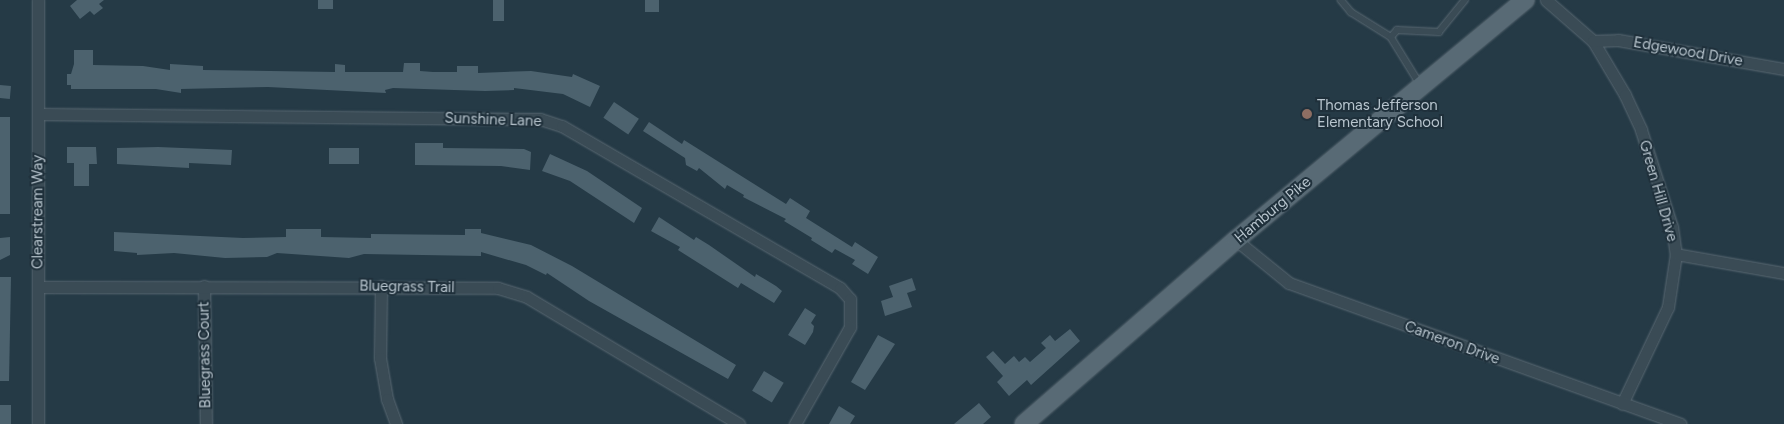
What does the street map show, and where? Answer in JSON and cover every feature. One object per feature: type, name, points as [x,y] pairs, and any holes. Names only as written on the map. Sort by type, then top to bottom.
[{"type":"main road","name":"Hamburg Pike","points":[[1024,424],[1236,240],[1525,0]]},
{"type":"street","name":"Clearstream Way","points":[[38,0],[38,424]]},
{"type":"street","name":"Green Hill Drive","points":[[1546,0],[1593,41],[1625,95],[1641,130],[1672,227],[1676,254],[1668,307],[1622,404]]},
{"type":"street","name":"Edgewood Drive","points":[[1593,41],[1618,40],[1784,69]]},
{"type":"street","name":"Sunshine Lane","points":[[38,114],[520,118],[540,119],[562,126],[840,288],[850,299],[850,327],[795,424]]},
{"type":"street","name":"Cameron Drive","points":[[1236,240],[1289,282],[1680,424]]},
{"type":"street","points":[[1676,254],[1784,273]]},
{"type":"street","name":"Bluegrass Court","points":[[204,286],[206,424]]},
{"type":"street","points":[[381,286],[380,358],[387,400],[396,424]]},
{"type":"street","name":"Bluegrass Trail","points":[[38,287],[381,286],[498,288],[527,297],[739,424]]},
{"type":"lane","points":[[1341,0],[1351,12],[1391,36],[1422,85]]},
{"type":"lane","points":[[1391,36],[1397,30],[1439,32],[1465,0]]},
{"type":"building","points":[[77,0],[104,0],[99,4],[103,8],[94,15],[90,11],[80,19],[70,6]]},
{"type":"building","points":[[318,0],[333,0],[333,9],[318,9]]},
{"type":"building","points":[[493,0],[504,0],[504,21],[493,21]]},
{"type":"building","points":[[645,0],[659,0],[659,12],[645,12]]},
{"type":"building","points":[[74,50],[93,50],[93,65],[143,66],[170,70],[170,64],[203,66],[203,70],[335,72],[335,64],[345,65],[345,72],[403,72],[404,63],[420,63],[420,71],[433,72],[457,72],[457,66],[478,66],[478,73],[531,71],[572,77],[573,74],[600,86],[590,107],[563,94],[514,88],[514,90],[485,91],[393,88],[385,90],[386,93],[268,87],[181,89],[181,93],[156,89],[71,89],[71,85],[67,85],[67,74],[71,74],[74,64]]},
{"type":"building","points":[[0,85],[11,86],[10,99],[0,98]]},
{"type":"building","points":[[614,102],[639,119],[628,135],[603,118]]},
{"type":"building","points":[[0,117],[10,117],[10,214],[0,214]]},
{"type":"building","points":[[649,122],[682,144],[684,140],[786,204],[790,198],[810,211],[806,218],[852,247],[855,242],[878,257],[868,274],[852,264],[855,260],[835,249],[832,253],[784,221],[786,219],[743,197],[744,195],[727,185],[725,189],[699,168],[697,171],[686,165],[685,158],[643,131]]},
{"type":"building","points":[[415,143],[443,143],[443,148],[524,149],[531,152],[530,170],[501,166],[415,165]]},
{"type":"building","points":[[67,147],[96,147],[97,164],[89,164],[89,186],[74,186],[74,163],[67,163]]},
{"type":"building","points":[[158,147],[232,150],[231,165],[189,163],[189,168],[117,164],[117,148]]},
{"type":"building","points":[[329,148],[359,148],[359,164],[329,164]]},
{"type":"building","points":[[550,154],[587,171],[642,208],[634,223],[570,181],[542,171]]},
{"type":"building","points":[[659,217],[694,240],[696,237],[709,245],[755,277],[756,274],[776,286],[782,291],[774,303],[741,283],[738,288],[678,250],[680,247],[651,231]]},
{"type":"building","points":[[286,229],[321,229],[321,237],[371,238],[371,234],[465,235],[465,229],[481,229],[481,233],[531,245],[572,266],[736,365],[728,379],[589,301],[547,273],[546,275],[526,265],[481,252],[481,256],[364,254],[349,258],[277,253],[267,257],[225,258],[174,253],[137,255],[137,253],[114,251],[114,232],[243,238],[286,237]]},
{"type":"building","points":[[10,237],[10,255],[0,260],[0,238]]},
{"type":"building","points":[[0,277],[11,277],[9,381],[0,381]]},
{"type":"building","points":[[912,278],[916,290],[907,293],[912,307],[885,316],[881,301],[893,297],[889,286]]},
{"type":"building","points":[[805,308],[816,315],[811,323],[814,326],[813,332],[805,345],[788,335]]},
{"type":"building","points":[[1070,329],[1080,341],[1031,385],[1027,380],[1009,396],[997,382],[1003,376],[986,357],[993,351],[1005,364],[1014,356],[1019,362],[1025,357],[1030,362],[1046,348],[1041,343],[1050,335],[1055,341]]},
{"type":"building","points":[[878,335],[895,344],[865,390],[851,382]]},
{"type":"building","points":[[764,371],[784,383],[772,403],[752,391]]},
{"type":"building","points":[[979,403],[991,417],[983,424],[954,424]]},
{"type":"building","points":[[0,405],[11,405],[11,424],[0,424]]},
{"type":"building","points":[[839,406],[855,416],[850,424],[829,424]]},
{"type":"place","name":"Thomas Jefferson Elementary School","points":[[1307,114]]}]
